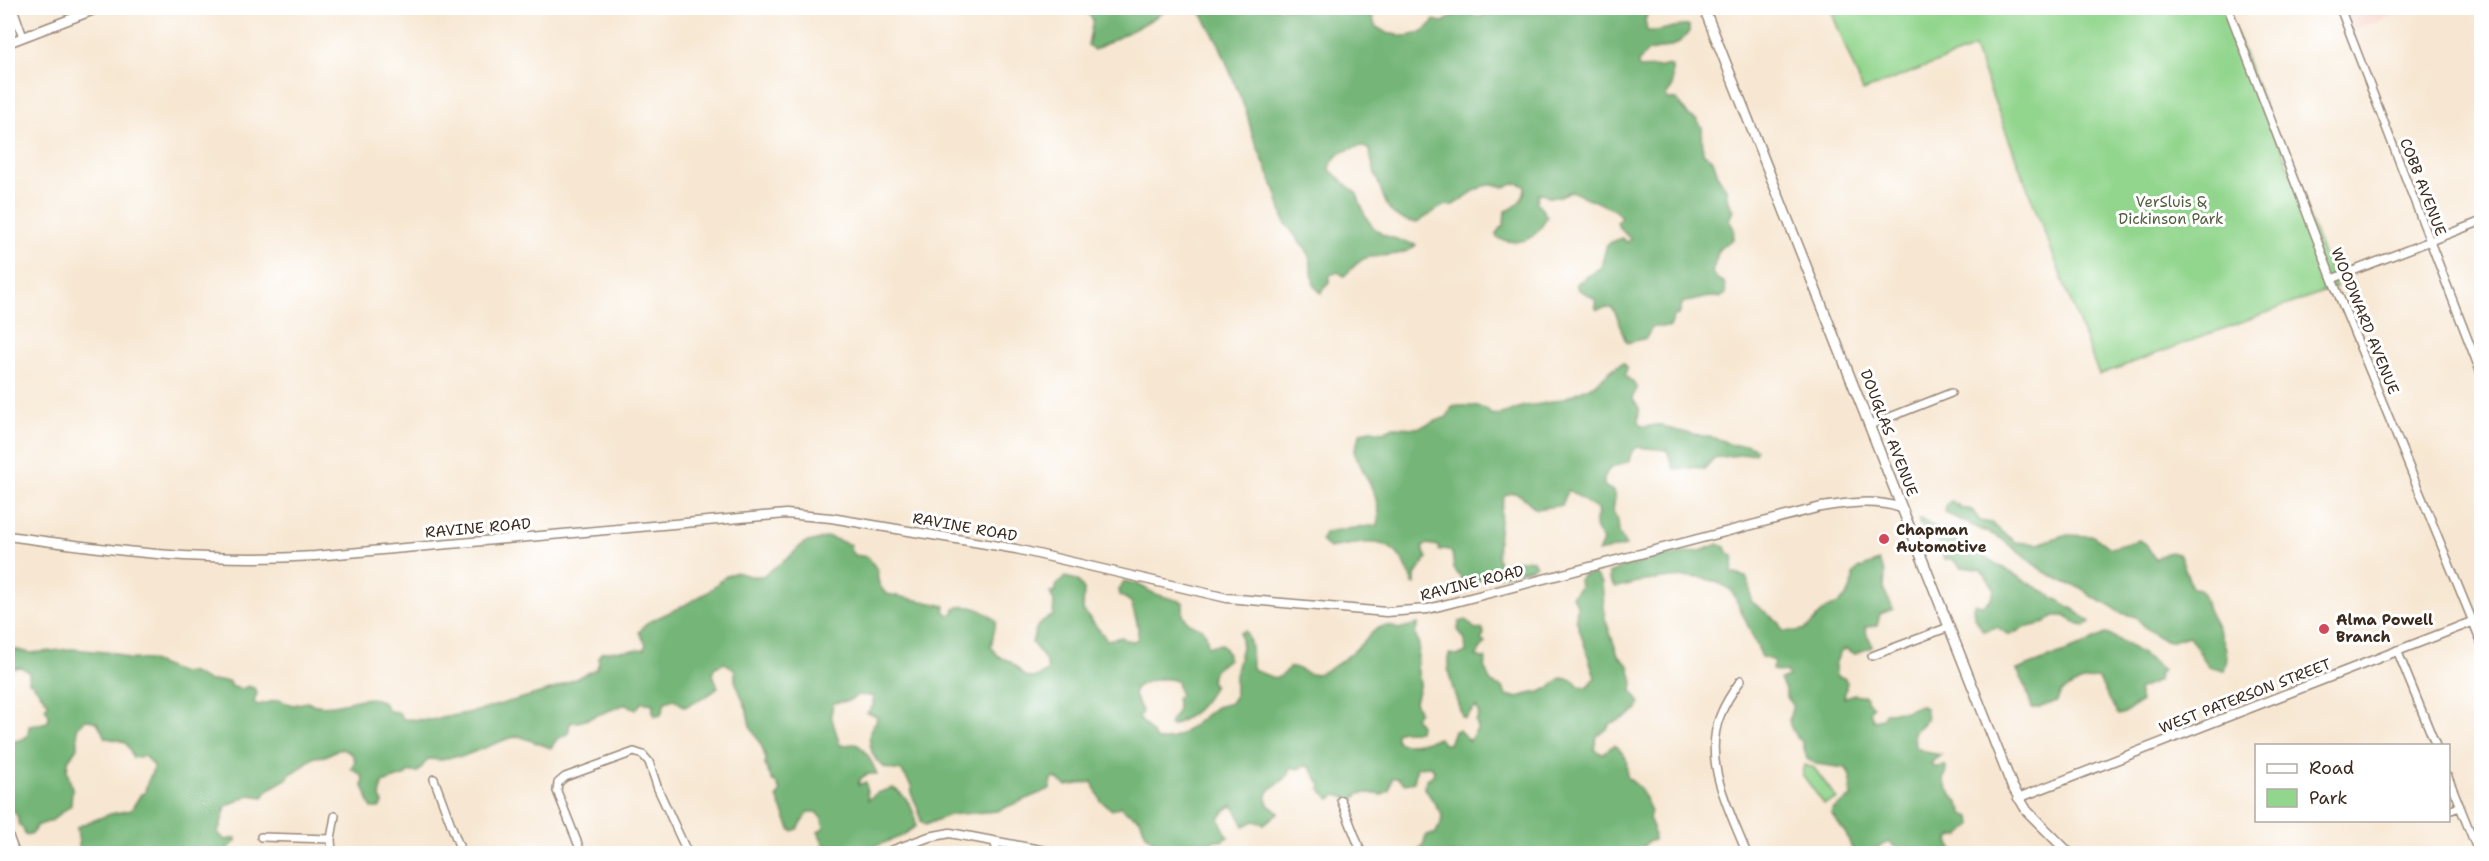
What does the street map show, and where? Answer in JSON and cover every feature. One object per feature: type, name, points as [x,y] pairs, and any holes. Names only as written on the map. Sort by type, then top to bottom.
[{"type":"main road","name":"DOUGLAS AVENUE","points":[[1704,8],[2018,798],[2026,811],[2070,854]]},
{"type":"street","points":[[13,8],[23,37]]},
{"type":"street","points":[[8,43],[99,8]]},
{"type":"street","name":"WOODWARD AVENUE","points":[[2228,8],[2332,279],[2477,620],[2481,644]]},
{"type":"street","name":"COBB AVENUE","points":[[2340,8],[2481,376]]},
{"type":"street","points":[[2332,279],[2481,221]]},
{"type":"street","points":[[2472,354],[2481,350]]},
{"type":"street","points":[[1869,425],[1952,393]]},
{"type":"street","name":"RAVINE ROAD","points":[[8,536],[155,555],[250,560],[786,514],[831,518],[1016,549],[1227,598],[1397,612],[1428,609],[1821,507],[1888,503],[1902,508]]},
{"type":"street","name":"WEST PATERSON STREET","points":[[2018,798],[2477,620]]},
{"type":"street","points":[[1872,656],[1949,627]]},
{"type":"street","points":[[2397,650],[2435,744]]},
{"type":"street","points":[[1741,680],[1719,716],[1714,754],[1718,778],[1747,854]]},
{"type":"street","points":[[582,854],[557,785],[565,777],[629,753],[640,753],[650,762],[658,789],[688,854]]},
{"type":"street","points":[[434,779],[462,854]]},
{"type":"street","points":[[2450,782],[2479,854]]},
{"type":"street","points":[[1341,800],[1362,854]]},
{"type":"street","points":[[2450,810],[2460,807]]},
{"type":"street","points":[[332,854],[331,839],[335,816]]},
{"type":"street","points":[[883,854],[940,834],[994,841],[1061,854]]},
{"type":"street","points":[[8,835],[15,854]]},
{"type":"street","points":[[261,837],[331,839]]},
{"type":"street","points":[[994,841],[998,854]]},
{"type":"shaded area","points":[[2342,8],[2414,8],[2351,31]]},
{"type":"green space","points":[[1069,8],[1171,8],[1094,50],[1088,45],[1093,20],[1086,11]]},
{"type":"green space","points":[[1198,8],[1373,8],[1371,11],[1375,26],[1388,34],[1403,36],[1421,32],[1434,20],[1443,22],[1455,15],[1453,8],[1468,8],[1473,15],[1481,17],[1486,14],[1487,8],[1642,8],[1647,16],[1645,19],[1647,31],[1689,26],[1689,32],[1679,42],[1670,47],[1648,51],[1638,62],[1638,66],[1640,68],[1669,65],[1672,67],[1672,88],[1666,96],[1667,99],[1677,99],[1688,115],[1697,120],[1702,127],[1703,153],[1713,160],[1719,178],[1726,188],[1728,202],[1733,210],[1729,220],[1734,229],[1733,239],[1719,249],[1712,273],[1724,282],[1726,294],[1720,298],[1711,297],[1683,302],[1679,315],[1674,316],[1670,327],[1652,327],[1646,338],[1627,343],[1613,310],[1607,307],[1596,309],[1595,299],[1578,289],[1576,284],[1601,267],[1607,244],[1622,238],[1626,242],[1631,240],[1619,227],[1617,222],[1621,217],[1615,210],[1571,191],[1559,197],[1548,197],[1544,193],[1538,194],[1537,203],[1547,216],[1543,224],[1533,236],[1527,239],[1506,241],[1497,238],[1496,233],[1504,225],[1505,211],[1522,199],[1525,186],[1517,183],[1504,187],[1489,185],[1483,187],[1451,206],[1444,205],[1417,223],[1407,221],[1390,210],[1375,174],[1370,150],[1362,146],[1337,156],[1330,170],[1357,194],[1365,216],[1372,226],[1383,235],[1416,245],[1399,254],[1363,259],[1344,276],[1338,272],[1330,275],[1329,282],[1321,293],[1314,286],[1309,254],[1284,221],[1276,192],[1219,44]]},
{"type":"green space","name":"VerSluis & Dickinson Park","points":[[1830,8],[2226,8],[2336,287],[2099,375],[1974,48],[1863,91]]},
{"type":"green space","points":[[1623,363],[1627,367],[1625,376],[1633,382],[1637,389],[1632,398],[1640,409],[1638,421],[1640,424],[1646,427],[1662,425],[1673,430],[1715,438],[1733,445],[1749,445],[1756,449],[1755,453],[1714,458],[1704,469],[1696,467],[1674,469],[1667,450],[1637,447],[1632,451],[1629,461],[1609,469],[1604,478],[1604,486],[1613,491],[1615,498],[1613,511],[1618,521],[1619,533],[1626,546],[1598,552],[1603,541],[1596,528],[1597,509],[1576,494],[1568,490],[1562,505],[1537,509],[1518,494],[1510,493],[1503,499],[1498,561],[1501,564],[1517,560],[1533,560],[1536,565],[1532,568],[1462,584],[1462,579],[1454,569],[1452,553],[1446,549],[1439,550],[1438,546],[1427,544],[1422,548],[1427,558],[1415,575],[1415,584],[1413,584],[1407,568],[1391,548],[1371,543],[1329,548],[1321,541],[1325,532],[1378,525],[1379,513],[1375,495],[1354,452],[1361,432],[1371,430],[1383,432],[1394,427],[1417,428],[1447,417],[1452,407],[1479,408],[1495,415],[1553,401],[1568,397],[1593,385]]},
{"type":"green space","points":[[1951,501],[1962,508],[1972,510],[1980,521],[1991,523],[2015,542],[2038,544],[2064,535],[2093,536],[2111,548],[2139,540],[2146,544],[2155,559],[2170,552],[2180,555],[2192,588],[2202,591],[2222,638],[2227,654],[2224,671],[2209,667],[2189,636],[2169,642],[2163,640],[2146,628],[2136,617],[2118,612],[2092,597],[2082,588],[2068,584],[2043,571],[2000,538],[1945,513],[1946,506]]},
{"type":"green space","points":[[1920,519],[2073,609],[2090,623],[2086,626],[2079,625],[2065,616],[2054,616],[2045,623],[2024,628],[2012,634],[2007,634],[1997,627],[1983,631],[1974,616],[1973,607],[1975,603],[1982,605],[1989,600],[1994,588],[1982,571],[1961,567],[1952,559],[1945,559],[1938,540],[1927,537],[1918,521]]},
{"type":"green space","points":[[829,537],[851,545],[850,550],[854,555],[868,557],[878,571],[879,584],[887,594],[945,606],[944,611],[949,615],[954,613],[955,608],[961,607],[977,609],[987,614],[996,621],[991,647],[999,656],[1008,660],[1029,678],[1034,678],[1048,670],[1045,659],[1032,643],[1038,626],[1053,616],[1054,602],[1050,593],[1056,592],[1056,586],[1065,577],[1077,580],[1084,589],[1083,610],[1107,640],[1122,637],[1134,641],[1138,638],[1138,626],[1131,602],[1120,595],[1119,590],[1124,581],[1137,584],[1155,594],[1183,602],[1183,615],[1188,622],[1202,629],[1206,634],[1208,646],[1222,644],[1228,654],[1228,659],[1213,673],[1211,681],[1214,685],[1202,705],[1172,726],[1169,724],[1177,712],[1176,699],[1180,695],[1177,681],[1155,680],[1135,688],[1134,695],[1142,711],[1139,718],[1158,741],[1182,734],[1216,707],[1231,703],[1235,697],[1235,675],[1242,647],[1240,633],[1245,631],[1249,640],[1252,668],[1268,676],[1277,677],[1285,673],[1289,667],[1311,674],[1320,673],[1342,660],[1379,628],[1391,626],[1398,629],[1418,624],[1415,634],[1419,645],[1417,666],[1420,683],[1415,702],[1419,711],[1415,718],[1420,725],[1419,731],[1396,733],[1396,739],[1399,743],[1410,744],[1439,738],[1443,744],[1449,744],[1454,731],[1459,730],[1469,741],[1478,728],[1476,721],[1479,715],[1476,707],[1465,718],[1462,716],[1448,668],[1449,654],[1459,655],[1466,652],[1465,640],[1458,630],[1459,622],[1466,620],[1476,630],[1483,629],[1484,634],[1481,640],[1485,643],[1476,656],[1486,659],[1484,666],[1491,683],[1503,688],[1506,695],[1519,698],[1526,694],[1539,692],[1549,688],[1561,678],[1573,680],[1579,686],[1588,687],[1595,677],[1576,619],[1577,604],[1572,596],[1580,587],[1579,580],[1582,576],[1593,573],[1602,583],[1605,618],[1618,655],[1629,666],[1633,682],[1632,691],[1640,703],[1637,710],[1611,723],[1597,736],[1594,749],[1602,754],[1614,745],[1625,756],[1627,777],[1640,788],[1651,811],[1649,818],[1653,827],[1654,840],[1647,842],[1639,853],[1416,853],[1423,846],[1426,835],[1435,834],[1441,823],[1442,815],[1424,787],[1427,779],[1433,775],[1434,770],[1431,766],[1417,767],[1414,782],[1405,784],[1397,778],[1392,778],[1389,790],[1382,795],[1358,794],[1355,799],[1336,795],[1330,799],[1320,789],[1321,785],[1310,767],[1304,766],[1297,769],[1291,767],[1288,775],[1267,795],[1269,806],[1279,812],[1264,824],[1254,821],[1244,826],[1233,805],[1225,810],[1219,819],[1228,837],[1221,841],[1214,840],[1209,846],[1211,853],[1158,853],[1157,846],[1146,834],[1140,819],[1125,811],[1121,806],[1112,810],[1101,801],[1092,782],[1066,786],[1055,778],[1052,780],[1050,789],[997,811],[949,815],[925,825],[921,821],[911,793],[912,787],[902,771],[886,768],[875,758],[870,745],[870,732],[877,717],[867,713],[873,706],[873,698],[858,695],[848,701],[833,703],[831,716],[840,745],[854,744],[861,747],[873,766],[877,774],[865,775],[858,785],[866,782],[868,800],[877,793],[893,788],[909,804],[916,826],[902,836],[854,853],[828,853],[818,832],[824,827],[822,819],[816,812],[808,812],[798,829],[792,831],[790,829],[777,797],[780,792],[777,784],[772,780],[765,765],[766,759],[762,747],[750,726],[735,680],[735,670],[725,663],[715,667],[712,672],[718,687],[714,691],[685,707],[674,699],[665,702],[661,715],[656,716],[653,713],[653,704],[642,702],[636,710],[626,704],[582,721],[570,723],[568,734],[557,739],[551,748],[519,736],[461,757],[454,756],[442,760],[428,759],[418,772],[408,772],[406,775],[382,783],[380,798],[383,803],[379,808],[372,808],[362,785],[364,781],[361,775],[351,768],[355,761],[352,754],[337,749],[325,756],[315,757],[290,774],[288,778],[269,789],[263,797],[250,795],[226,806],[218,833],[225,840],[236,838],[236,841],[224,853],[80,853],[77,827],[110,814],[131,810],[141,794],[145,793],[154,766],[144,756],[133,758],[124,742],[105,738],[98,724],[90,720],[85,720],[77,728],[78,746],[68,761],[67,771],[72,788],[71,805],[51,821],[36,826],[33,833],[25,835],[23,828],[19,825],[17,815],[12,810],[8,796],[8,743],[23,739],[28,735],[29,726],[48,722],[49,715],[45,708],[49,704],[29,682],[29,672],[21,667],[8,669],[8,648],[31,653],[72,649],[115,653],[128,659],[149,660],[181,673],[190,672],[208,681],[228,681],[233,687],[254,688],[257,693],[254,702],[258,705],[278,700],[293,705],[307,702],[326,706],[372,698],[380,701],[389,711],[398,712],[403,719],[431,720],[477,711],[554,689],[596,669],[599,663],[598,657],[602,652],[644,649],[646,644],[639,632],[648,622],[708,592],[726,576],[736,572],[750,576],[762,576],[788,558],[804,543]]},
{"type":"green space","points":[[1718,544],[1725,547],[1727,552],[1734,557],[1732,573],[1746,577],[1750,587],[1751,601],[1778,622],[1783,631],[1805,629],[1826,609],[1837,604],[1848,594],[1853,575],[1858,569],[1879,561],[1885,573],[1884,590],[1893,609],[1880,614],[1877,626],[1865,627],[1872,647],[1854,654],[1846,649],[1841,651],[1835,664],[1836,676],[1844,678],[1847,682],[1844,698],[1854,694],[1865,696],[1873,706],[1870,712],[1874,721],[1882,719],[1886,712],[1906,711],[1920,705],[1925,708],[1927,719],[1914,732],[1915,747],[1925,752],[1941,755],[1931,764],[1935,767],[1946,766],[1944,784],[1963,814],[1971,817],[1972,825],[1961,835],[1951,837],[1949,840],[1952,850],[1965,853],[1897,853],[1896,848],[1889,842],[1875,849],[1873,853],[1854,853],[1846,834],[1831,813],[1851,797],[1850,776],[1846,768],[1816,764],[1807,759],[1802,741],[1796,737],[1790,725],[1789,719],[1793,705],[1786,696],[1780,680],[1788,677],[1787,673],[1772,670],[1774,661],[1762,657],[1732,591],[1722,584],[1699,578],[1663,579],[1615,587],[1609,579],[1609,573],[1624,566],[1639,564],[1660,556],[1700,551]]},
{"type":"green space","points":[[2105,634],[2126,644],[2163,670],[2159,674],[2158,681],[2138,690],[2141,701],[2127,712],[2118,715],[2098,678],[2080,682],[2061,692],[2057,701],[2039,708],[2032,708],[2025,685],[2017,670],[2081,646]]},
{"type":"green space","points":[[1804,765],[1814,768],[1837,799],[1824,804],[1802,774]]},
{"type":"place","name":"Chapman Automotive","points":[[1884,539]]},
{"type":"place","name":"Alma Powell Branch","points":[[2324,629]]}]
